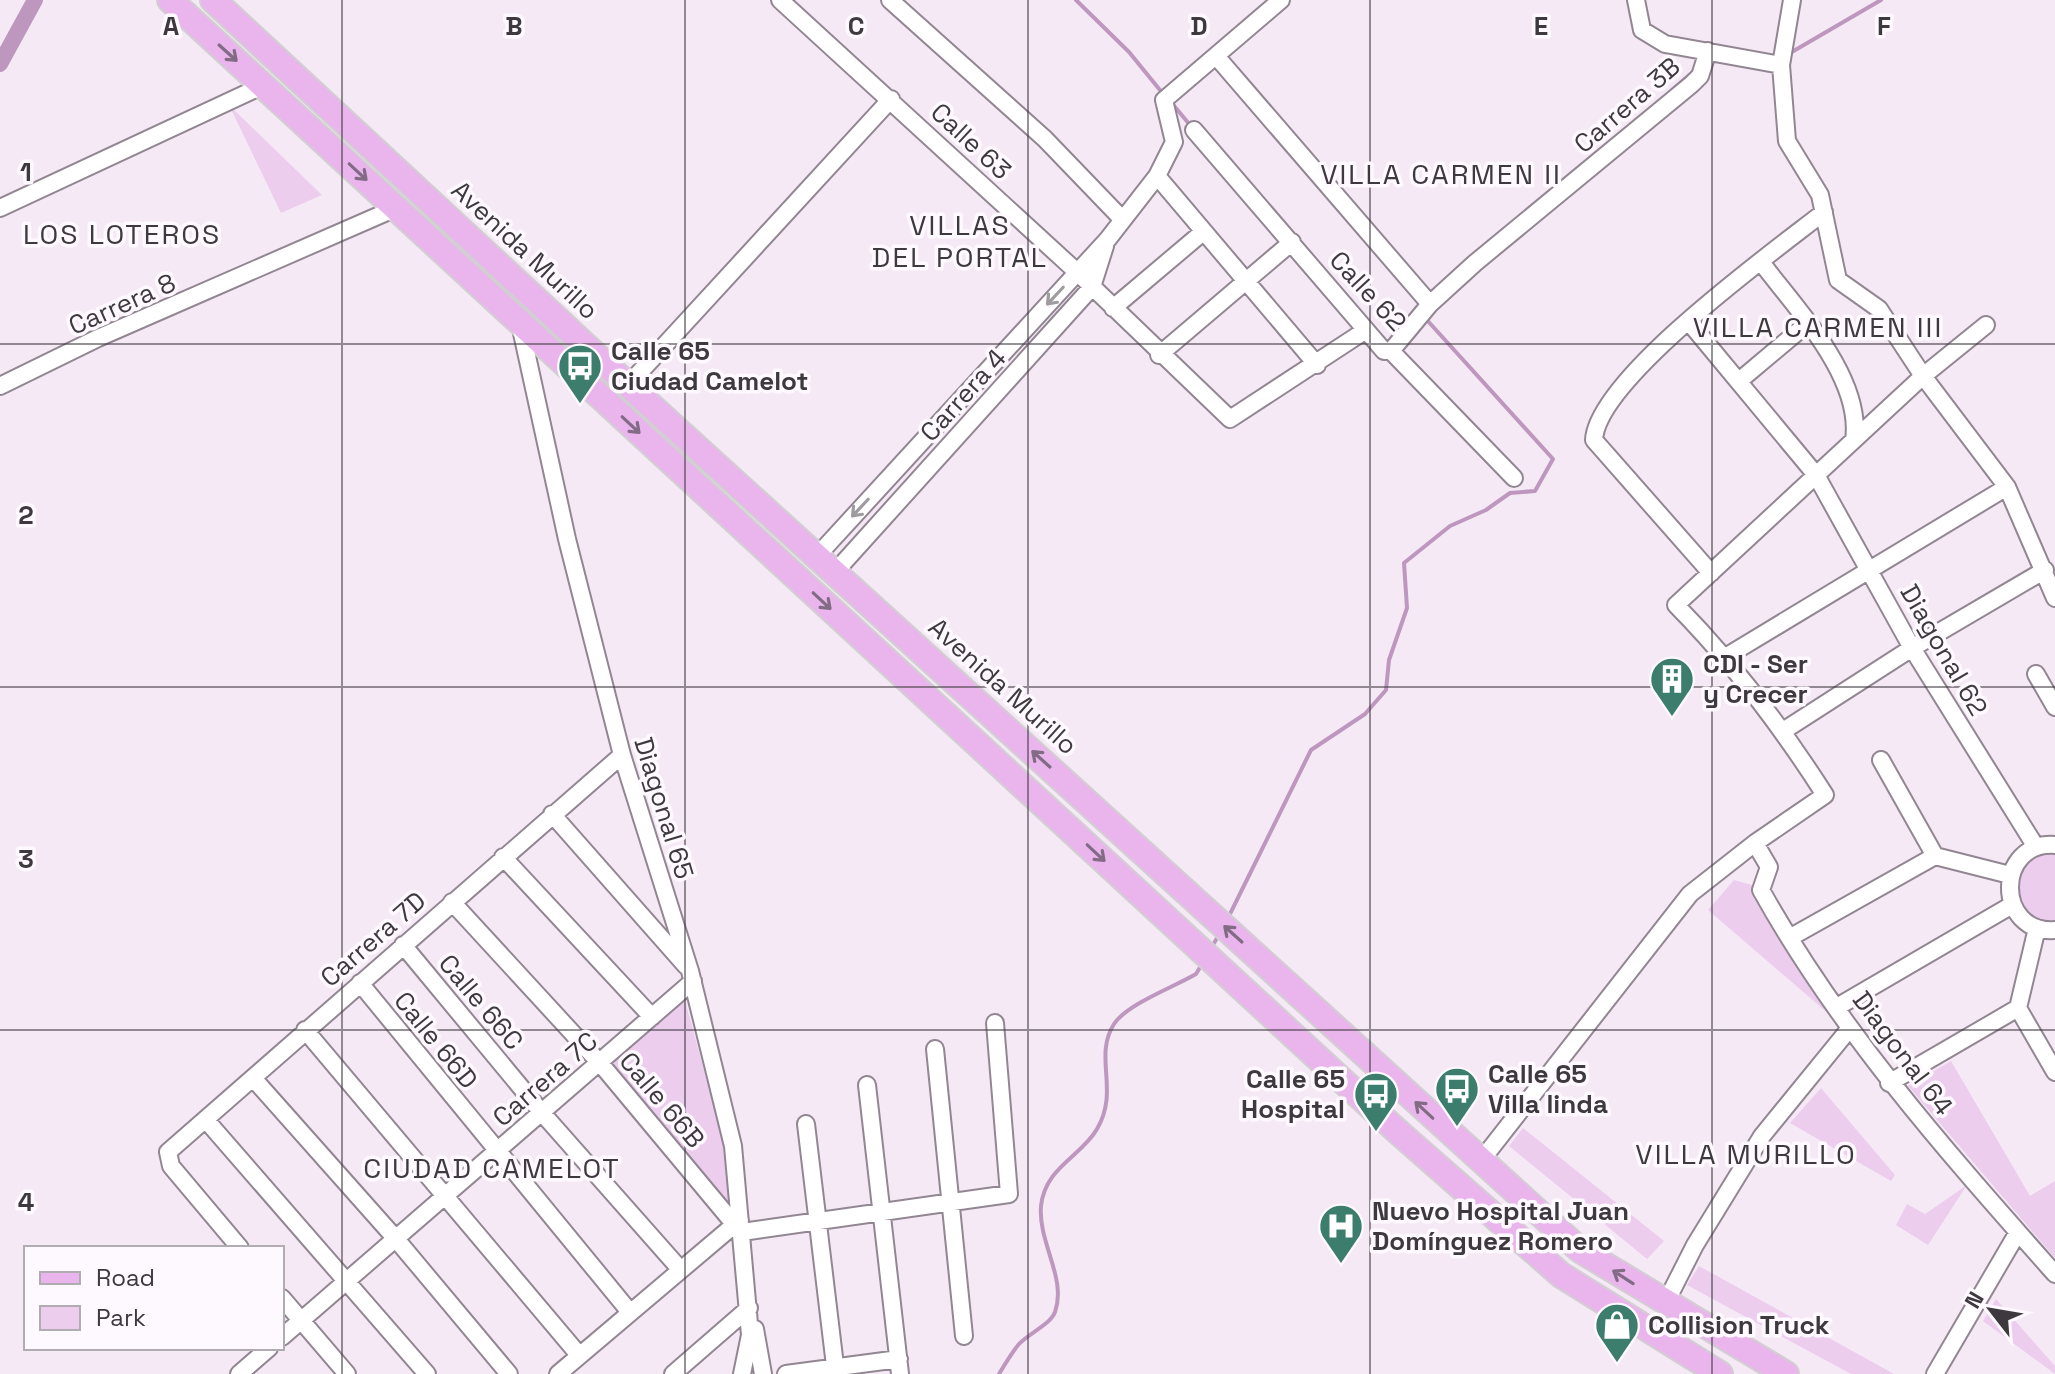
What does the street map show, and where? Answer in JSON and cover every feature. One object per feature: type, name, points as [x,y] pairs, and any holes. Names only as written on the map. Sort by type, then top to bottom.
[{"type":"main road","points":[[170,0],[1396,1130],[1561,1275],[1720,1374]]},
{"type":"main road","name":"Avenida Murillo","points":[[213,0],[628,385],[1580,1250],[1665,1304],[1786,1374]]},
{"type":"street","name":"Calle 63","points":[[780,0],[1077,272],[1159,355],[1230,419],[1317,365]]},
{"type":"street","points":[[890,0],[1045,139],[1123,220]]},
{"type":"street","points":[[1281,0],[1216,56],[1430,304]]},
{"type":"street","points":[[1636,0],[1642,30],[1665,44],[1781,65]]},
{"type":"street","points":[[1792,0],[1781,65],[1787,141],[1812,180],[1824,212],[1838,280],[1879,309],[1923,376],[2007,487],[2055,598]]},
{"type":"street","name":"Carrera 3B","points":[[1391,351],[1430,304],[1475,263],[1692,84],[1700,76],[1708,51]]},
{"type":"street","name":"Carrera 4","points":[[817,556],[1108,239],[1157,176],[1174,142],[1167,97],[1216,56]]},
{"type":"street","points":[[0,208],[264,85]]},
{"type":"street","points":[[628,385],[891,99]]},
{"type":"street","name":"Calle 62","points":[[1194,130],[1384,351],[1391,351],[1514,478]]},
{"type":"street","points":[[1157,176],[1317,365],[1366,330]]},
{"type":"street","name":"Carrera 8","points":[[0,386],[98,338],[396,208]]},
{"type":"street","points":[[1711,573],[1594,440],[1597,421],[1634,373],[1689,322],[1824,212]]},
{"type":"street","points":[[1113,308],[1203,232]]},
{"type":"street","name":"Carrera 4","points":[[835,572],[1092,287],[1108,239]]},
{"type":"street","points":[[1159,355],[1292,242]]},
{"type":"street","points":[[1761,262],[1808,323],[1848,388],[1856,411],[1854,440]]},
{"type":"street","name":"Diagonal 62","points":[[1689,322],[1816,475],[1912,648],[2036,847]]},
{"type":"street","points":[[1739,381],[1808,323]]},
{"type":"street","name":"Diagonal 65","points":[[520,324],[567,539],[622,755],[692,976],[733,1146],[749,1308]]},
{"type":"street","points":[[1480,1162],[1690,894],[1755,843],[1825,795],[1783,731],[1727,656],[1676,605],[1923,376],[1986,325]]},
{"type":"street","points":[[883,483],[901,500]]},
{"type":"street","points":[[1727,656],[2007,487]]},
{"type":"street","points":[[1783,731],[1912,648],[2045,570]]},
{"type":"street","points":[[2036,674],[2055,707]]},
{"type":"street","name":"Carrera 7D","points":[[238,1246],[171,1166],[168,1152],[622,755]]},
{"type":"street","points":[[1881,760],[1935,856]]},
{"type":"street","points":[[552,814],[692,976]]},
{"type":"street","name":"Diagonal 64","points":[[1755,843],[1769,867],[1761,890],[1850,1028],[1889,1083],[2055,1274]]},
{"type":"street","points":[[2055,845],[2036,847],[2024,854],[2010,875],[2012,905],[2027,923],[2037,928],[2055,930]]},
{"type":"street","points":[[1791,937],[1935,856],[2010,875]]},
{"type":"street","points":[[503,857],[652,1017]]},
{"type":"street","name":"Calle 66B","points":[[452,902],[600,1063],[739,1226]]},
{"type":"street","points":[[1837,1007],[2012,905]]},
{"type":"street","points":[[2037,928],[2018,1008],[2055,1072]]},
{"type":"street","name":"Calle 66C","points":[[403,945],[543,1114],[680,1269]]},
{"type":"street","name":"Carrera 7C","points":[[284,1335],[543,1114],[652,1017],[692,976]]},
{"type":"street","name":"Calle 66D","points":[[360,983],[497,1154],[629,1311]]},
{"type":"street","points":[[1889,1083],[2018,1008]]},
{"type":"street","points":[[558,1374],[680,1269],[739,1226],[817,1221],[1009,1194],[995,1023]]},
{"type":"street","points":[[1665,1304],[1695,1245],[1762,1136],[1850,1028]]},
{"type":"street","points":[[305,1030],[579,1355]]},
{"type":"street","points":[[935,1049],[964,1336]]},
{"type":"street","points":[[253,1078],[396,1239],[509,1374]]},
{"type":"street","points":[[786,1374],[900,1366],[867,1085]]},
{"type":"street","points":[[206,1120],[427,1374]]},
{"type":"street","points":[[806,1124],[836,1371]]},
{"type":"street","points":[[1935,1374],[2018,1232]]},
{"type":"street","points":[[284,1300],[347,1374]]},
{"type":"street","points":[[673,1374],[749,1308]]},
{"type":"street","points":[[742,1374],[749,1351],[749,1308]]},
{"type":"street","points":[[749,1308],[763,1374]]},
{"type":"street","points":[[239,1374],[267,1350]]},
{"type":"green space","points":[[229,105],[322,195],[281,213]]},
{"type":"green space","points":[[2046,853],[2055,853],[2055,920],[2040,918],[2029,912],[2018,893],[2024,870],[2033,860]]},
{"type":"green space","points":[[1734,880],[1752,885],[1758,892],[1837,1021],[1708,910]]},
{"type":"green space","points":[[684,997],[728,1158],[732,1206],[606,1063]]},
{"type":"green space","points":[[1951,1061],[2030,1196],[2055,1181],[2055,1258],[1908,1086]]},
{"type":"green space","points":[[1821,1088],[1895,1175],[1891,1181],[1790,1123]]},
{"type":"green space","points":[[1523,1128],[1664,1241],[1647,1259],[1509,1146]]},
{"type":"green space","points":[[1967,1185],[1928,1245],[1896,1225],[1907,1204],[1925,1214]]},
{"type":"green space","points":[[1699,1266],[1894,1374],[1851,1374],[1687,1285]]},
{"type":"green space","points":[[1996,1299],[2055,1366],[2055,1374],[1983,1321]]},
{"type":"waterway","points":[[0,64],[35,0]]},
{"type":"waterway","points":[[1076,0],[1129,52],[1164,95]]},
{"type":"waterway","points":[[1785,56],[1881,0]]},
{"type":"waterway","points":[[1672,90],[1695,70]]},
{"type":"waterway","points":[[1170,101],[1190,125]]},
{"type":"waterway","points":[[1228,918],[1311,750],[1365,714],[1386,690],[1389,660],[1407,608],[1404,563],[1450,526],[1486,510],[1510,493],[1535,491],[1553,459],[1426,319]]},
{"type":"waterway","points":[[1210,950],[1220,933]]},
{"type":"waterway","points":[[999,1374],[1019,1344],[1049,1321],[1055,1312],[1057,1286],[1041,1220],[1041,1206],[1049,1181],[1090,1138],[1103,1115],[1108,1036],[1114,1024],[1129,1010],[1196,974],[1202,964]]},
{"type":"place","name":"Calle 65 Ciudad Camelot","points":[[580,405]]},
{"type":"place","name":"CDI - Ser y Crecer","points":[[1672,718]]},
{"type":"place","name":"Calle 65 Villa linda","points":[[1457,1128]]},
{"type":"place","name":"Calle 65 Hospital","points":[[1376,1133]]},
{"type":"place","name":"Nuevo Hospital Juan Domínguez Romero","points":[[1341,1265]]},
{"type":"place","name":"Collision Truck","points":[[1617,1364]]},
{"type":"district","name":"VILLA CARMEN II","points":[[1441,174]]},
{"type":"district","name":"LOS LOTEROS","points":[[122,234]]},
{"type":"district","name":"VILLAS DEL PORTAL","points":[[960,241]]},
{"type":"district","name":"VILLA CARMEN III","points":[[1818,327]]},
{"type":"district","name":"VILLA MURILLO","points":[[1746,1154]]},
{"type":"district","name":"CIUDAD CAMELOT","points":[[492,1168]]}]
